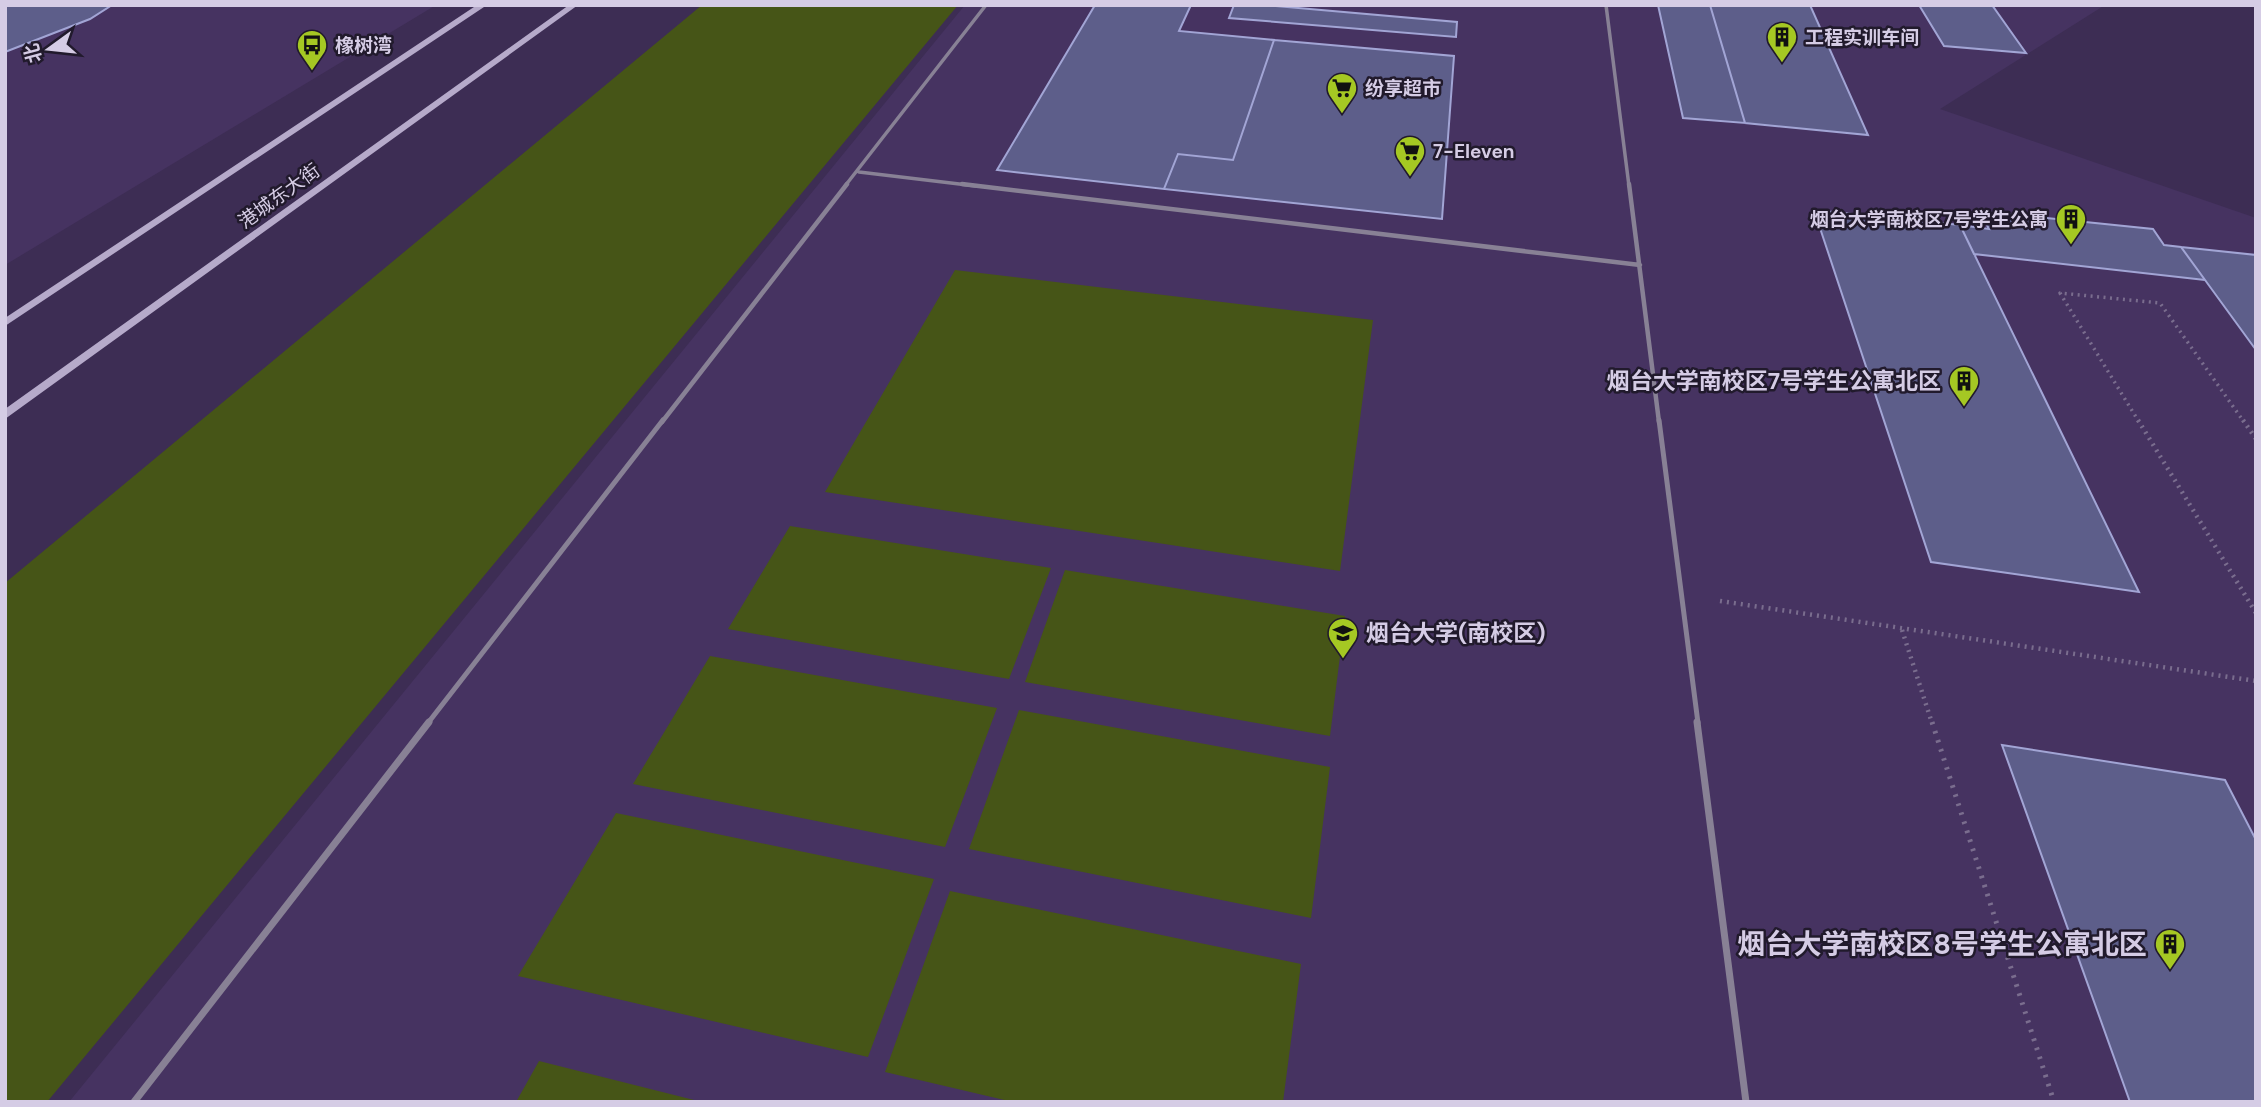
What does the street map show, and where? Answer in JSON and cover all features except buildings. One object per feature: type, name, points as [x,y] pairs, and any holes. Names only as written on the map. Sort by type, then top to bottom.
[{"type":"main road","name":"港城东大街","points":[[5,323],[482,5]]},
{"type":"main road","name":"港城东大街","points":[[5,415],[574,5]]},
{"type":"lane","points":[[134,1102],[859,172],[986,5]]},
{"type":"lane","points":[[1606,5],[1746,1102]]},
{"type":"lane","points":[[859,172],[1640,265]]},
{"type":"path","points":[[2256,439],[2160,303],[2060,293],[2256,613]]},
{"type":"path","points":[[1681,595],[2256,681]]},
{"type":"path","points":[[1902,629],[2054,1102]]},
{"type":"shaded area","points":[[5,5],[436,5],[5,265]]},
{"type":"shaded area","name":"烟台大学(南校区)","points":[[965,5],[2105,5],[1940,109],[2256,218],[2256,1102],[69,1102]]},
{"type":"green space","points":[[702,5],[958,5],[47,1102],[5,1102],[5,583]]},
{"type":"green space","points":[[955,270],[1373,320],[1340,571],[825,492]]},
{"type":"green space","points":[[790,526],[1051,568],[1009,679],[728,629]]},
{"type":"green space","points":[[1065,570],[1345,616],[1330,736],[1025,682]]},
{"type":"green space","points":[[710,656],[997,708],[945,847],[633,784]]},
{"type":"green space","points":[[1019,710],[1330,767],[1311,918],[969,849]]},
{"type":"green space","points":[[616,813],[934,879],[868,1057],[518,976]]},
{"type":"green space","points":[[950,891],[1301,964],[1283,1102],[1013,1102],[885,1072]]},
{"type":"green space","points":[[539,1061],[702,1102],[516,1102]]},
{"type":"place","name":"工程实训车间","points":[[1782,64]]},
{"type":"place","name":"橡树湾","points":[[312,72]]},
{"type":"place","name":"纷享超市","points":[[1342,115]]},
{"type":"place","name":"7-Eleven","points":[[1410,178]]},
{"type":"place","name":"烟台大学南校区7号学生公寓","points":[[2071,246]]},
{"type":"place","name":"烟台大学南校区7号学生公寓北区","points":[[1964,408]]},
{"type":"place","name":"烟台大学(南校区)","points":[[1343,660]]},
{"type":"place","name":"烟台大学南校区8号学生公寓北区","points":[[2170,971]]}]
